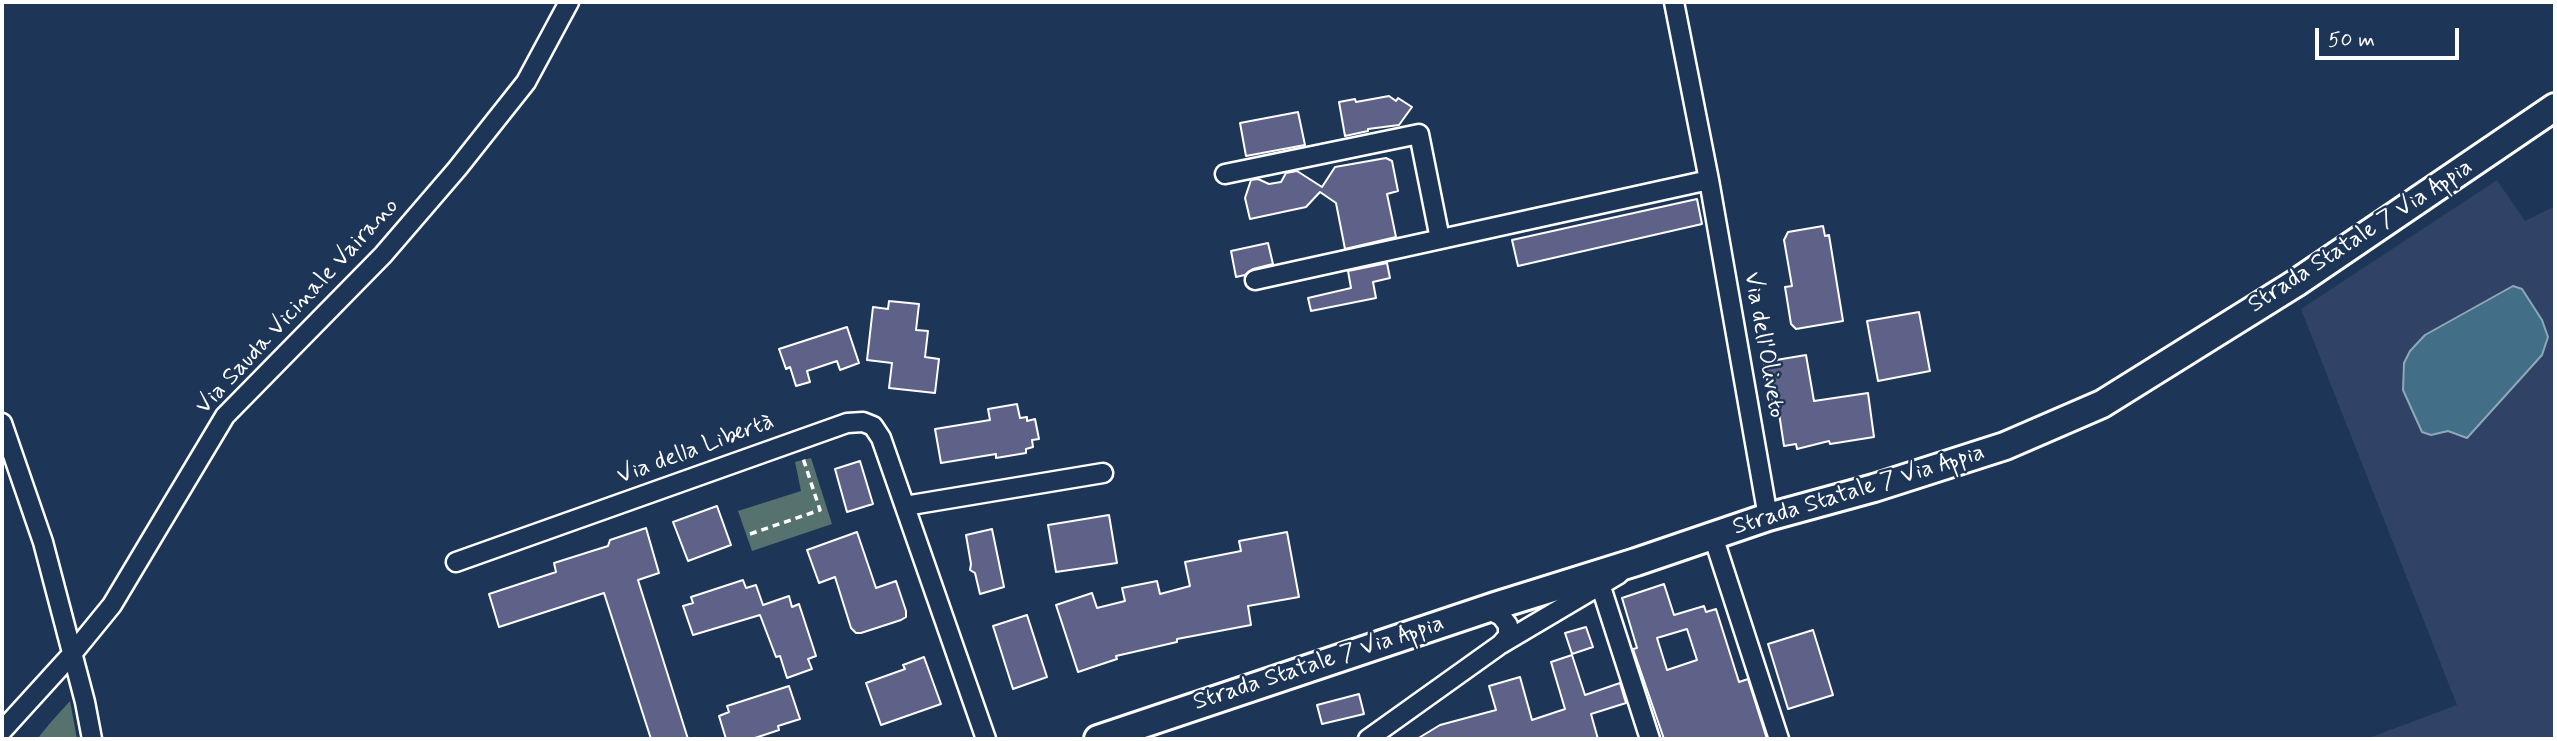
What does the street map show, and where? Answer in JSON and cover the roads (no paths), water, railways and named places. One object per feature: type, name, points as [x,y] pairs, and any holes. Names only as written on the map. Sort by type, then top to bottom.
[{"type":"main road","name":"Strada Statale 7 Via Appia","points":[[1098,739],[1768,517],[1874,488],[2004,446],[2102,404],[2295,283],[2555,107]]},
{"type":"street","name":"Via Sauda Vicinale Vairano","points":[[2,731],[112,605],[225,416],[383,255],[457,169],[526,82],[569,2]]},
{"type":"street","name":"Via dell'Oliveto","points":[[1674,2],[1709,180],[1768,517]]},
{"type":"street","points":[[1225,174],[1419,134],[1440,239]]},
{"type":"street","points":[[1255,280],[1709,180]]},
{"type":"street","name":"Via della Libertà","points":[[456,562],[846,422],[863,422],[873,426],[881,438],[986,739]]},
{"type":"street","points":[[2,423],[43,542],[92,739]]},
{"type":"street","points":[[905,506],[1103,473]]},
{"type":"street","points":[[1713,536],[1779,739]]},
{"type":"street","points":[[1368,739],[1501,644],[1601,587],[1636,562]]},
{"type":"street","points":[[1601,587],[1650,739]]},
{"type":"street","points":[[1487,609],[1500,616],[1508,625],[1508,636],[1501,644]]}]
